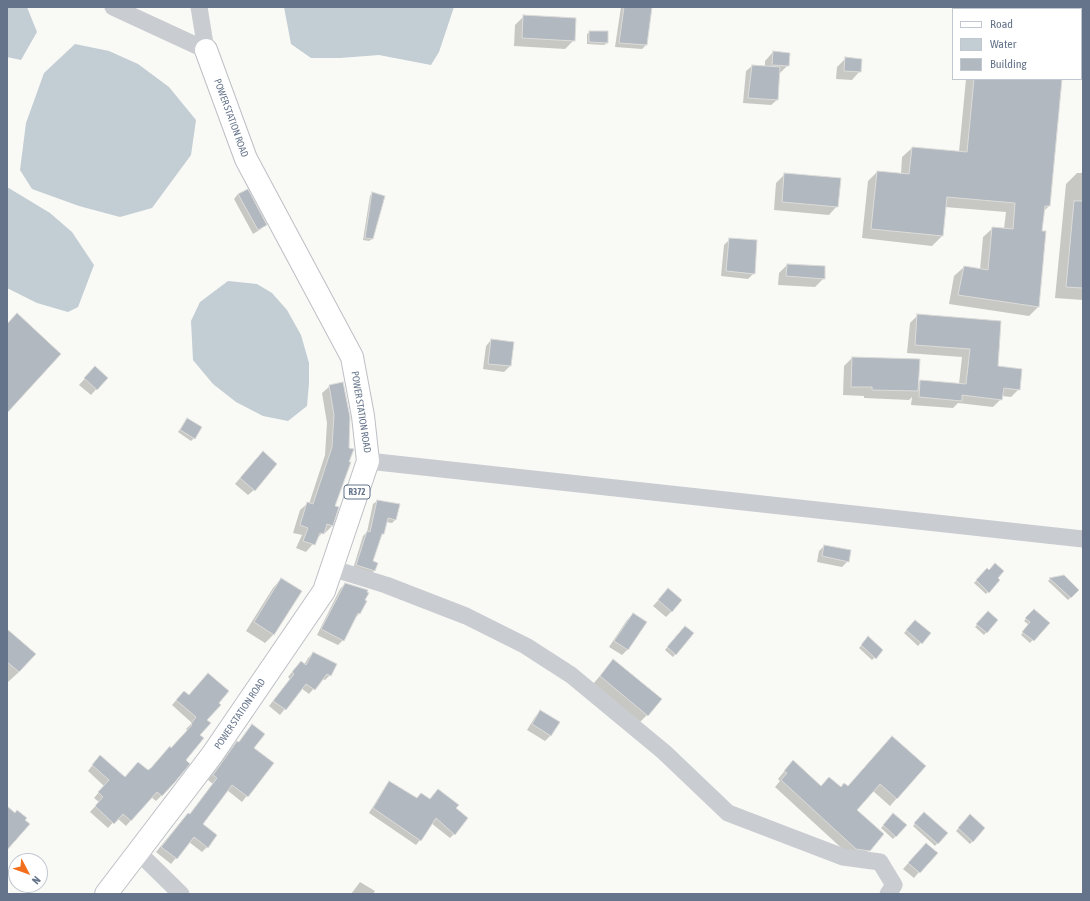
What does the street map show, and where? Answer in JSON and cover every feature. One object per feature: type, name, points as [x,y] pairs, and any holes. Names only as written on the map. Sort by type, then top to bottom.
[{"type":"main road","name":"POWER STATION ROAD","points":[[106,894],[212,755],[324,591],[368,461],[363,416],[352,357],[246,159],[206,50]]},
{"type":"street","points":[[112,7],[206,50]]},
{"type":"street","name":"POWER STATION ROAD","points":[[199,7],[206,50]]},
{"type":"street","points":[[368,461],[1083,539]]},
{"type":"street","points":[[332,568],[386,585],[466,616],[526,646],[571,675],[664,752],[728,813],[843,857],[880,862],[894,885],[888,894]]},
{"type":"street","points":[[138,852],[181,894]]},
{"type":"water","points":[[7,7],[27,7],[37,32],[21,60],[7,57]]},
{"type":"water","points":[[284,7],[454,7],[439,52],[431,65],[379,55],[340,58],[311,58],[291,44]]},
{"type":"water","points":[[75,44],[109,51],[138,64],[169,87],[196,120],[191,155],[152,208],[120,217],[79,206],[32,189],[20,170],[26,123],[44,73]]},
{"type":"water","points":[[7,187],[50,213],[72,232],[94,265],[78,307],[68,312],[37,303],[7,288]]},
{"type":"water","points":[[228,281],[257,284],[272,293],[287,310],[301,335],[309,363],[307,406],[288,421],[263,416],[236,402],[213,384],[193,360],[191,321],[200,302]]},
{"type":"building","points":[[624,7],[652,7],[647,45],[619,43]]},
{"type":"building","points":[[523,15],[576,18],[575,41],[522,38]]},
{"type":"building","points":[[589,31],[608,31],[608,43],[589,42]]},
{"type":"building","points":[[773,51],[790,53],[789,66],[772,65]]},
{"type":"building","points":[[845,57],[862,59],[861,72],[844,71]]},
{"type":"building","points":[[752,65],[780,67],[778,100],[748,98]]},
{"type":"building","points":[[974,80],[1062,80],[1050,206],[1045,206],[1042,231],[1046,231],[1039,307],[958,295],[964,266],[988,270],[992,227],[1013,229],[1015,203],[947,197],[943,236],[871,229],[877,171],[909,174],[912,147],[967,152]]},
{"type":"building","points":[[784,173],[841,178],[838,207],[782,202]]},
{"type":"building","points":[[248,189],[267,225],[258,230],[238,194]]},
{"type":"building","points":[[372,192],[385,196],[373,239],[365,238]]},
{"type":"building","points":[[1074,201],[1083,201],[1083,288],[1066,287]]},
{"type":"building","points":[[729,238],[757,240],[755,274],[726,271]]},
{"type":"building","points":[[787,264],[825,266],[825,279],[786,276]]},
{"type":"building","points":[[17,313],[61,354],[7,413],[7,324]]},
{"type":"building","points":[[917,314],[1001,321],[998,366],[1022,369],[1020,390],[1004,388],[1002,400],[962,395],[962,401],[919,397],[920,380],[966,384],[970,349],[915,345]]},
{"type":"building","points":[[491,339],[514,342],[511,366],[488,364]]},
{"type":"building","points":[[852,357],[920,359],[918,391],[872,390],[872,387],[851,387]]},
{"type":"building","points":[[95,366],[108,378],[97,390],[84,378]]},
{"type":"building","points":[[343,382],[350,417],[349,448],[354,449],[349,462],[351,462],[335,506],[339,507],[333,526],[327,524],[324,534],[320,533],[315,545],[303,541],[308,528],[300,525],[307,502],[313,504],[332,447],[334,415],[329,385]]},
{"type":"building","points":[[187,418],[202,427],[195,439],[180,430]]},
{"type":"building","points":[[263,451],[277,464],[255,491],[240,478]]},
{"type":"building","points":[[377,500],[400,504],[396,520],[388,518],[384,534],[382,534],[373,561],[378,563],[375,571],[356,565],[367,531],[370,532]]},
{"type":"building","points":[[824,545],[851,550],[849,562],[822,556]]},
{"type":"building","points":[[995,563],[1004,571],[998,578],[1000,580],[989,593],[976,580],[987,568],[989,570]]},
{"type":"building","points":[[1064,575],[1079,590],[1071,598],[1049,578]]},
{"type":"building","points":[[281,578],[302,591],[274,635],[254,622]]},
{"type":"building","points":[[345,583],[368,590],[367,592],[369,593],[365,600],[367,601],[360,614],[358,613],[344,641],[321,629]]},
{"type":"building","points":[[668,588],[682,600],[672,612],[658,600]]},
{"type":"building","points":[[1034,609],[1050,623],[1034,641],[1022,632],[1030,622],[1025,618]]},
{"type":"building","points":[[988,611],[998,620],[987,633],[976,624]]},
{"type":"building","points":[[633,613],[647,622],[628,650],[614,641]]},
{"type":"building","points":[[915,620],[931,633],[922,644],[906,630]]},
{"type":"building","points":[[685,626],[694,633],[676,655],[667,647]]},
{"type":"building","points":[[7,629],[36,654],[19,672],[7,662]]},
{"type":"building","points":[[868,636],[883,650],[876,659],[861,645]]},
{"type":"building","points":[[313,652],[337,664],[331,676],[327,674],[315,690],[306,684],[286,710],[273,701],[294,674],[292,672],[301,661],[306,665]]},
{"type":"building","points":[[613,659],[662,699],[648,716],[600,676]]},
{"type":"building","points":[[208,673],[229,691],[219,703],[221,705],[207,720],[211,723],[200,735],[204,738],[186,760],[190,764],[162,796],[157,792],[131,821],[123,814],[114,824],[95,806],[103,797],[98,792],[109,780],[92,765],[100,755],[125,777],[138,762],[148,770],[151,768],[170,746],[171,748],[192,725],[191,724],[196,717],[176,700],[184,691],[189,695]]},
{"type":"building","points":[[540,710],[560,722],[551,736],[532,724]]},
{"type":"building","points":[[252,724],[265,734],[254,748],[274,763],[248,797],[232,785],[203,824],[217,835],[208,848],[194,837],[177,859],[161,847],[188,813],[190,814],[217,778],[213,775],[237,741],[239,742]]},
{"type":"building","points":[[892,736],[926,766],[897,799],[880,784],[857,810],[884,834],[870,851],[856,849],[781,780],[787,773],[784,771],[793,760],[821,786],[829,777],[841,787],[844,783],[848,786]]},
{"type":"building","points":[[389,781],[417,798],[421,793],[430,799],[438,789],[459,805],[456,808],[468,818],[455,835],[436,818],[421,841],[373,808]]},
{"type":"building","points":[[7,806],[15,813],[17,810],[27,818],[25,820],[30,824],[7,850]]},
{"type":"building","points":[[924,812],[948,833],[938,844],[914,823]]},
{"type":"building","points":[[893,813],[907,825],[896,837],[883,825]]},
{"type":"building","points":[[970,814],[985,828],[973,842],[958,828]]},
{"type":"building","points":[[926,843],[938,853],[920,873],[908,863]]}]
